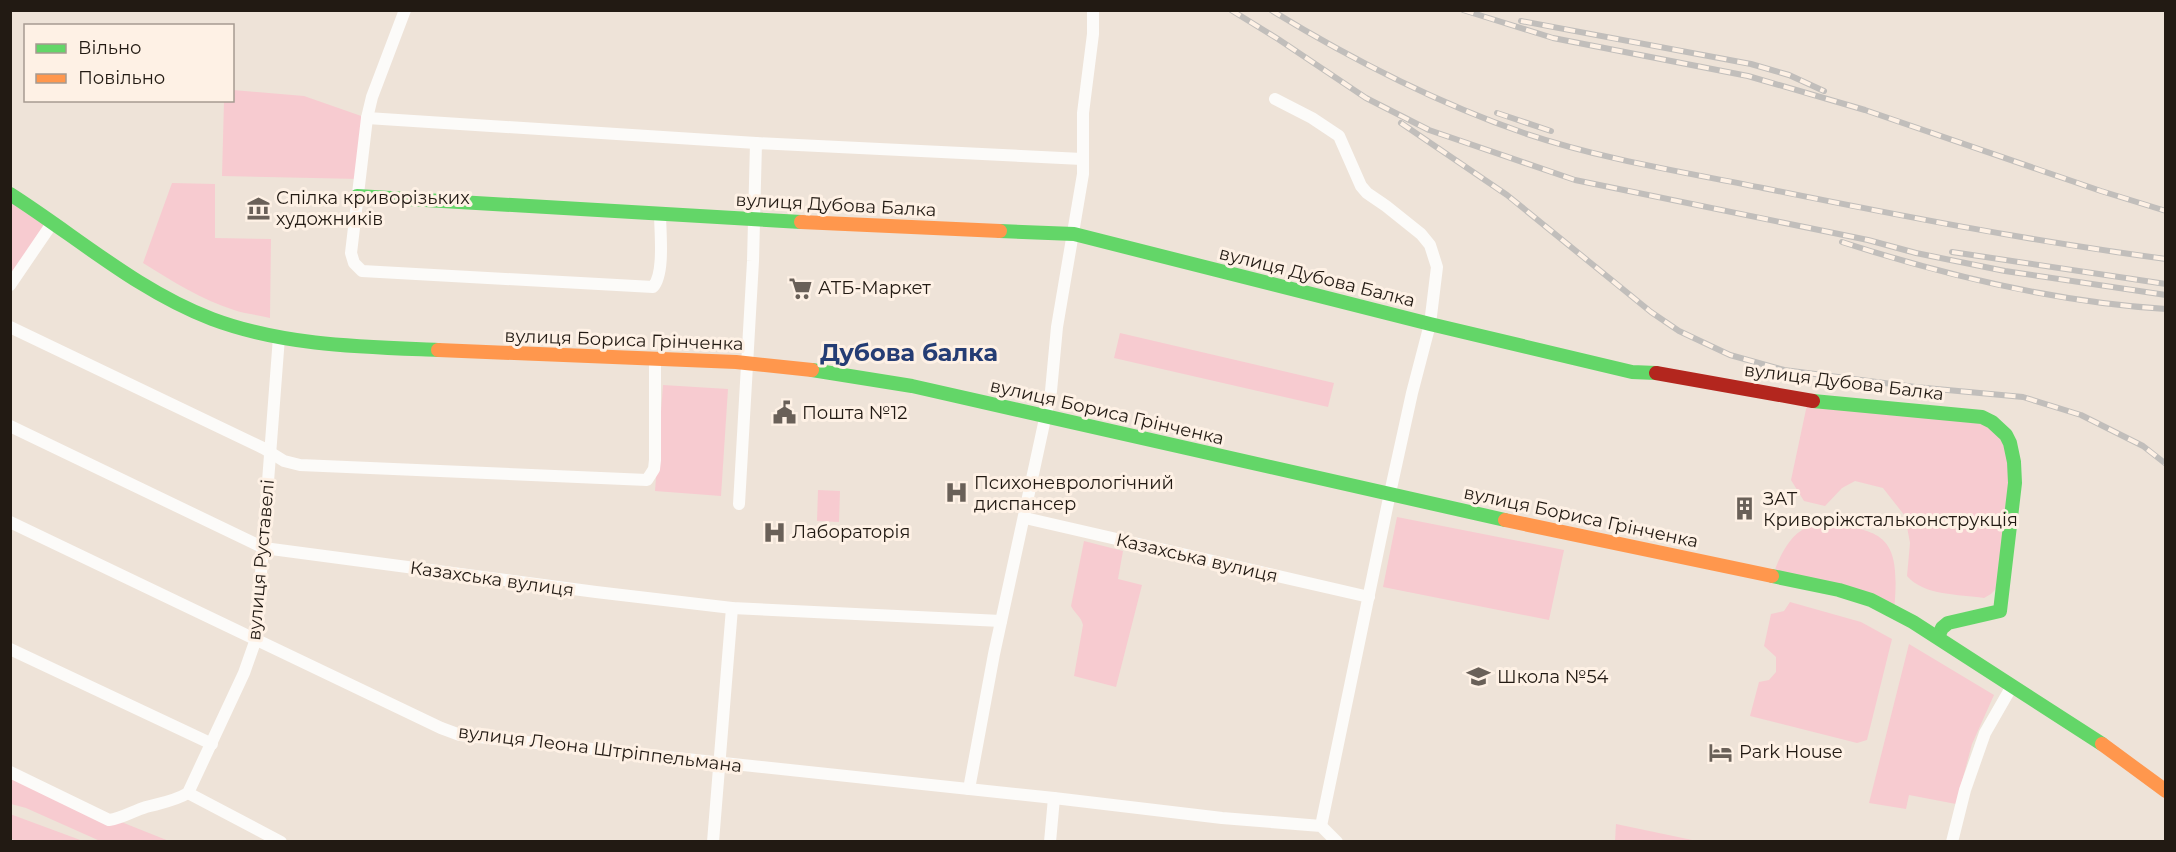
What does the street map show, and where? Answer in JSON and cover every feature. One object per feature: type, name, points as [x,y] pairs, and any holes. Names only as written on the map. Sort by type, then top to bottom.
[{"type":"street","points":[[405,10],[372,97],[367,118],[351,253],[354,263],[367,273],[653,287],[660,272],[660,213]]},
{"type":"street","points":[[969,789],[1001,621],[1047,416],[1062,293],[1083,174],[1083,113],[1093,34],[1093,10]]},
{"type":"street","points":[[1275,99],[1340,136],[1361,186],[1404,220],[1430,245],[1437,267],[1430,324],[1390,493],[1321,826],[1337,842]]},
{"type":"street","points":[[367,118],[756,143],[1082,159]]},
{"type":"street","points":[[740,504],[756,143]]},
{"type":"street","name":"вулиця Бориса Грінченка","points":[[10,194],[80,242],[185,307],[232,325],[279,337],[364,346],[746,363],[874,379],[1490,517],[1839,590],[1871,600],[1938,637],[2117,754],[2166,791]]},
{"type":"street","name":"вулиця Дубова Балка","points":[[357,196],[754,220],[1074,234],[1430,324],[1632,372],[1651,372],[1808,400],[1982,417],[1991,420],[2007,434],[2013,446],[2016,464],[2000,611],[1948,623],[1942,627],[1938,637]]},
{"type":"street","points":[[10,285],[53,222]]},
{"type":"street","points":[[10,327],[284,461],[300,465],[647,480],[654,469],[655,460],[655,360]]},
{"type":"street","name":"вулиця Руставелі","points":[[188,793],[244,673],[256,639],[279,337]]},
{"type":"street","name":"Казахська вулиця","points":[[10,426],[264,548],[732,608],[1001,621]]},
{"type":"street","name":"Казахська вулиця","points":[[1025,518],[1369,597]]},
{"type":"street","name":"вулиця Леона Штріппельмана","points":[[10,522],[441,728],[460,735],[1222,818],[1321,826]]},
{"type":"street","points":[[712,842],[732,608]]},
{"type":"street","points":[[10,649],[212,744]]},
{"type":"street","points":[[1952,842],[1965,790],[1985,733],[2012,686]]},
{"type":"street","points":[[10,772],[109,820],[122,819],[143,808],[173,801],[188,793],[281,842]]},
{"type":"street","points":[[1050,842],[1054,798]]},
{"type":"shaded area","points":[[234,90],[304,96],[367,118],[360,179],[222,176],[224,102],[234,102]]},
{"type":"shaded area","points":[[172,183],[215,184],[215,238],[271,239],[270,318],[238,311],[210,301],[143,263]]},
{"type":"shaded area","points":[[11,194],[53,222],[11,284]]},
{"type":"shaded area","points":[[1120,333],[1334,383],[1328,407],[1114,358]]},
{"type":"shaded area","points":[[663,385],[728,389],[721,496],[655,491]]},
{"type":"shaded area","points":[[1808,400],[1982,417],[2013,446],[2004,580],[1991,594],[1984,598],[1943,593],[1914,583],[1907,576],[1910,543],[1905,516],[1883,488],[1855,481],[1842,488],[1825,506],[1804,501],[1791,480]]},
{"type":"shaded area","points":[[818,490],[840,491],[839,522],[817,521]]},
{"type":"shaded area","points":[[1397,517],[1564,550],[1549,620],[1383,587]]},
{"type":"shaded area","points":[[1821,525],[1863,530],[1877,535],[1886,544],[1892,555],[1895,570],[1894,612],[1773,576],[1781,555],[1794,536],[1806,528]]},
{"type":"shaded area","points":[[1084,541],[1123,551],[1118,579],[1142,585],[1116,687],[1074,676],[1083,625],[1071,606]]},
{"type":"shaded area","points":[[1790,602],[1861,622],[1892,639],[1867,740],[1857,743],[1750,716],[1759,682],[1769,680],[1776,672],[1776,657],[1764,646],[1771,614],[1784,611]]},
{"type":"shaded area","points":[[1909,644],[1994,695],[1972,744],[1956,804],[1909,795],[1906,809],[1869,803]]},
{"type":"shaded area","points":[[11,778],[169,841],[100,841],[26,808],[11,804]]},
{"type":"shaded area","points":[[10,814],[83,841],[15,841],[11,838]]},
{"type":"shaded area","points":[[1616,824],[1697,841],[1615,841]]},
{"type":"railway","points":[[1231,10],[1366,98],[1429,130],[1575,180],[1868,240],[1916,253],[2005,271],[2166,295]]},
{"type":"railway","points":[[1271,10],[1332,46],[1458,108],[1553,142],[1642,164],[1913,218],[2166,259]]},
{"type":"railway","points":[[1463,10],[1553,38],[1748,76],[1865,110],[2166,211]]},
{"type":"railway","points":[[1521,21],[1751,64],[1789,75],[1824,91]]},
{"type":"railway","points":[[1497,113],[1551,131]]},
{"type":"railway","points":[[1401,123],[1507,195],[1651,312],[1679,331],[1730,355],[1784,370],[1915,387],[2023,397],[2081,415],[2143,446],[2166,464]]},
{"type":"railway","points":[[1842,242],[1921,266],[2002,286],[2125,306],[2166,309]]},
{"type":"railway","points":[[1952,252],[2166,284]]},
{"type":"traffic: fast","points":[[10,194],[158,294],[212,319],[239,328],[295,340],[352,346],[438,350]]},
{"type":"traffic: fast","points":[[357,196],[801,222]]},
{"type":"traffic: fast","points":[[1000,231],[1074,234],[1430,324],[1632,372],[1656,373]]},
{"type":"traffic: fast","points":[[812,370],[912,386],[1505,520]]},
{"type":"traffic: fast","points":[[1813,401],[1982,417],[1992,422],[2006,435],[2014,462],[2015,483],[2000,611],[1948,623],[1942,628],[1938,637]]},
{"type":"traffic: fast","points":[[1772,576],[1839,590],[1871,600],[1913,622],[2102,744]]},
{"type":"traffic: slow","points":[[801,222],[1000,231]]},
{"type":"traffic: slow","points":[[438,350],[736,362],[812,370]]},
{"type":"traffic: slow","points":[[1505,520],[1772,576]]},
{"type":"traffic: slow","points":[[2102,744],[2166,791]]},
{"type":"traffic: jam","points":[[1656,373],[1813,401]]},
{"type":"place","name":"Спілка криворізьких художників","points":[[258,208]]},
{"type":"place","name":"АТБ-Маркет","points":[[800,288]]},
{"type":"place","name":"Пошта №12","points":[[784,413]]},
{"type":"place","name":"Психоневрологічний диспансер","points":[[956,493]]},
{"type":"place","name":"ЗАТ Криворіжстальконструкція","points":[[1745,509]]},
{"type":"place","name":"Лабораторія","points":[[774,532]]},
{"type":"place","name":"Школа №54","points":[[1479,677]]},
{"type":"place","name":"Park House","points":[[1721,752]]},
{"type":"district","name":"Дубова балка","points":[[909,352]]}]
